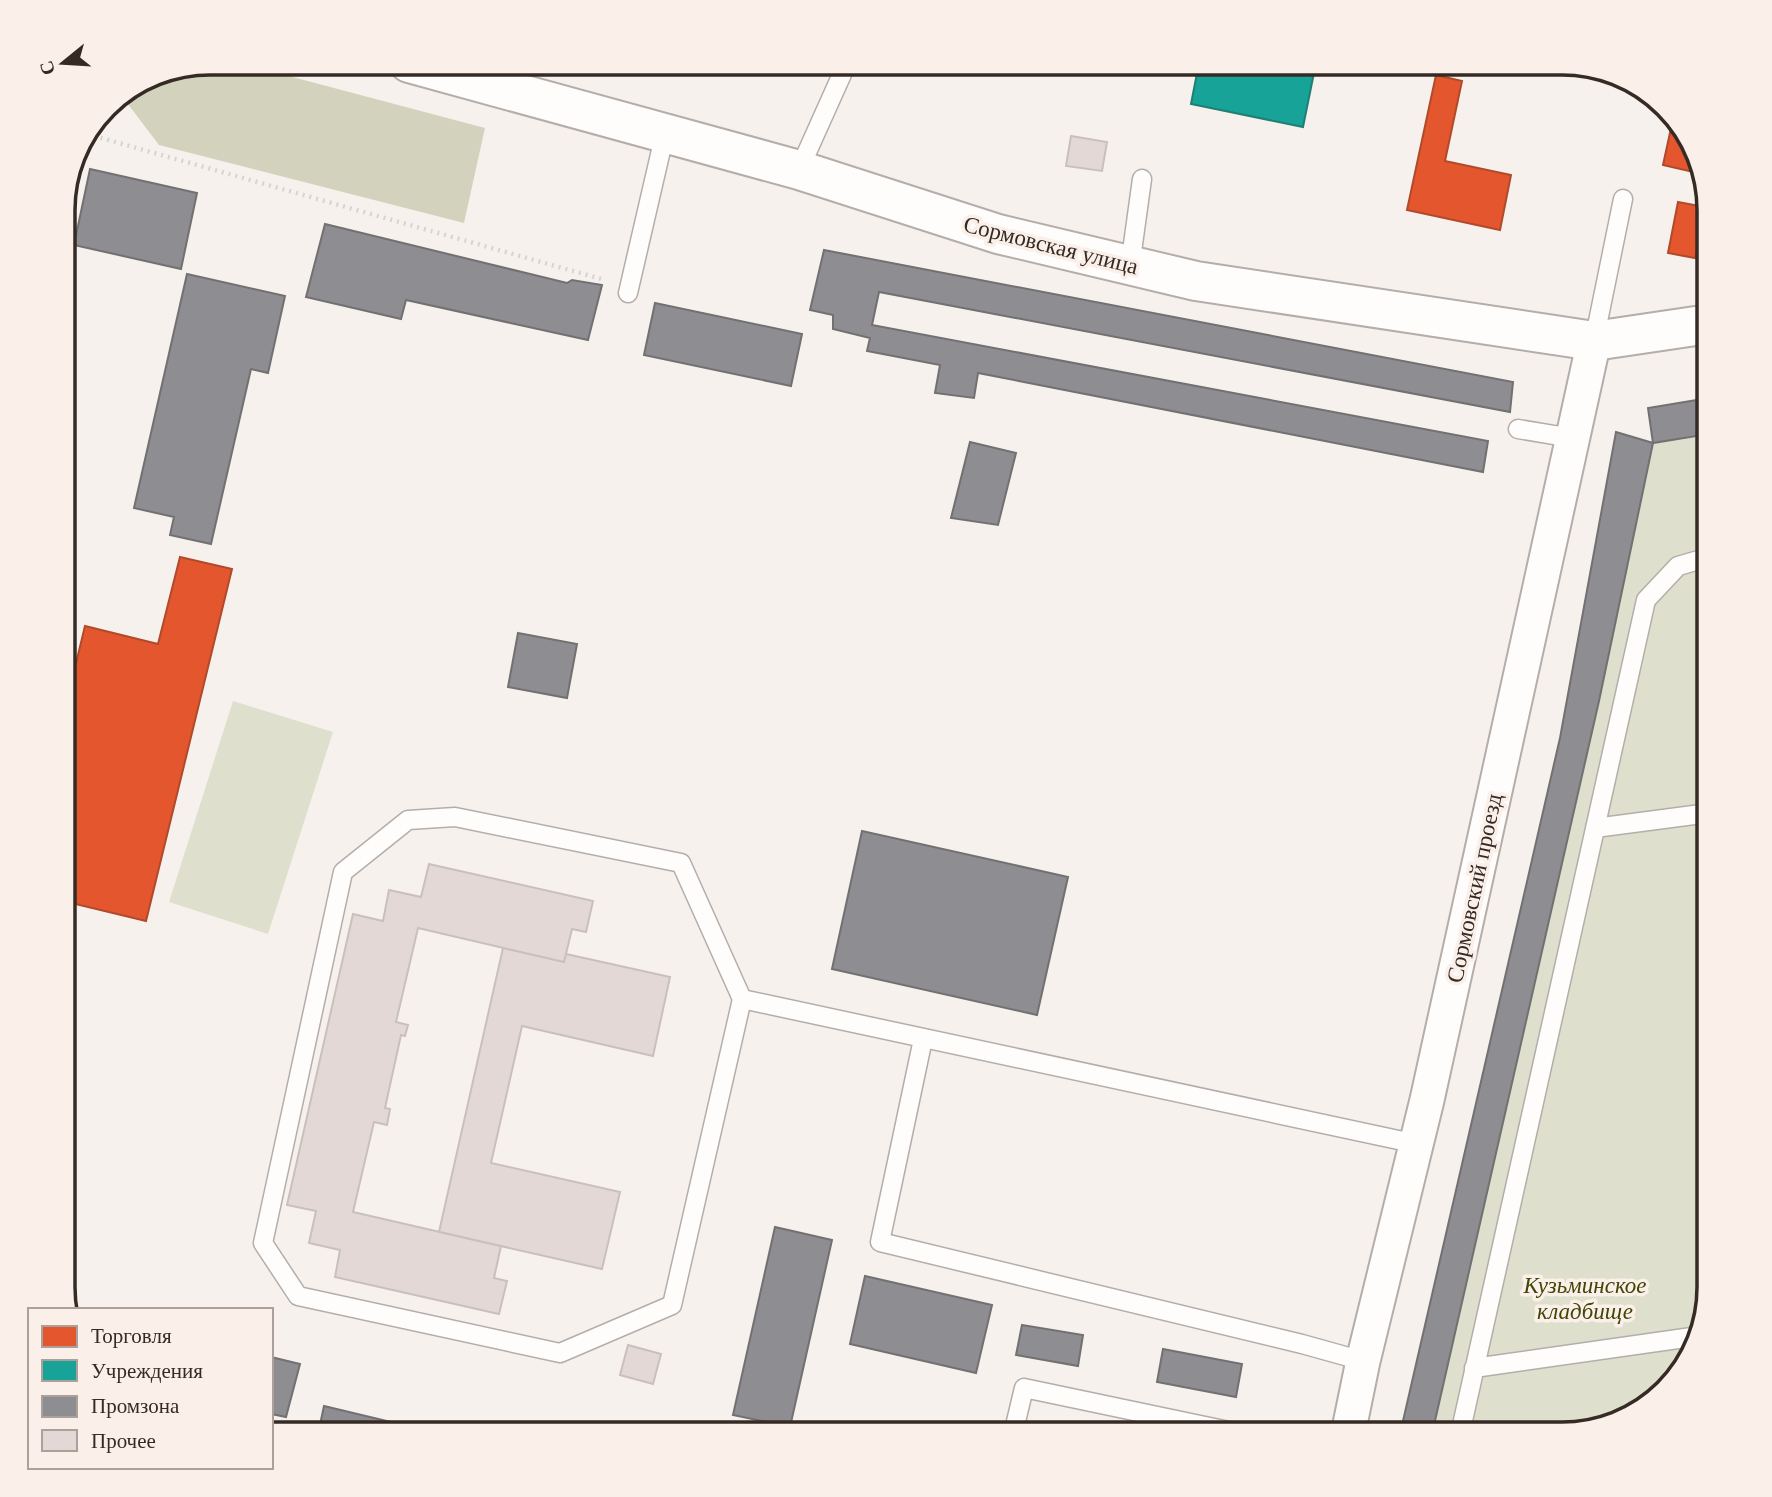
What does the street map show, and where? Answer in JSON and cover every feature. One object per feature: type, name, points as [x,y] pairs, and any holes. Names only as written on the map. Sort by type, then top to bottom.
[{"type":"street","name":"Сормовская улица","points":[[453,75],[799,170],[998,234],[1196,281],[1594,341],[1697,326]]},
{"type":"street","name":"Сормовский проезд","points":[[1350,1422],[1417,1144],[1594,341]]},
{"type":"lane","points":[[799,170],[842,75]]},
{"type":"lane","points":[[629,290],[665,133]]},
{"type":"lane","points":[[1130,266],[1142,178]]},
{"type":"lane","points":[[1594,341],[1623,199]]},
{"type":"lane","points":[[1518,429],[1572,438]]},
{"type":"lane","points":[[1463,1422],[1646,600],[1678,566],[1697,560]]},
{"type":"lane","points":[[1595,828],[1697,815]]},
{"type":"lane","points":[[455,817],[681,863],[742,999],[672,1305],[560,1353],[298,1296],[262,1243],[343,872],[408,821],[455,817]]},
{"type":"lane","points":[[742,999],[1417,1144]]},
{"type":"lane","points":[[923,1039],[880,1242],[1271,1336],[1363,1361]]},
{"type":"lane","points":[[1474,1368],[1687,1338]]},
{"type":"lane","points":[[1016,1422],[1024,1388],[1186,1422]]},
{"type":"path","points":[[97,137],[629,290]]},
{"type":"green space","points":[[210,75],[285,75],[485,128],[464,223],[159,145],[128,104],[158,85],[192,76]]},
{"type":"green space","name":"Кузьминское кладбище","points":[[1697,436],[1696,1305],[1687,1339],[1674,1362],[1644,1394],[1614,1412],[1580,1421],[1435,1422],[1599,701],[1653,443]]},
{"type":"green space","points":[[233,701],[333,732],[268,934],[169,902]]},
{"type":"building: Торговля","points":[[1436,75],[1462,81],[1445,161],[1511,175],[1500,230],[1407,210]]},
{"type":"building: Торговля","points":[[1671,130],[1687,158],[1691,171],[1663,165]]},
{"type":"building: Торговля","points":[[1678,202],[1697,205],[1695,258],[1668,253]]},
{"type":"building: Торговля","points":[[180,557],[232,569],[146,921],[76,904],[76,663],[85,626],[158,644]]},
{"type":"building: Учреждения","points":[[1197,75],[1314,75],[1303,127],[1191,104]]},
{"type":"building: Промзона","points":[[90,169],[197,193],[181,269],[76,245]]},
{"type":"building: Промзона","points":[[325,224],[567,283],[572,280],[602,285],[588,340],[406,300],[401,319],[306,297]]},
{"type":"building: Промзона","points":[[824,250],[1513,382],[1510,412],[879,292],[872,325],[1488,441],[1483,472],[978,373],[974,398],[935,393],[940,365],[867,351],[870,338],[833,329],[833,315],[810,310]]},
{"type":"building: Промзона","points":[[187,274],[285,296],[268,373],[251,369],[211,544],[170,535],[174,517],[134,508]]},
{"type":"building: Промзона","points":[[655,303],[802,334],[791,386],[644,355]]},
{"type":"building: Промзона","points":[[1697,400],[1697,436],[1653,443],[1648,408]]},
{"type":"building: Промзона","points":[[1616,432],[1653,443],[1599,701],[1435,1422],[1403,1422],[1560,738]]},
{"type":"building: Промзона","points":[[970,442],[1016,453],[998,525],[951,518]]},
{"type":"building: Промзона","points":[[518,633],[577,644],[567,698],[508,687]]},
{"type":"building: Промзона","points":[[862,831],[1068,877],[1037,1015],[832,969]]},
{"type":"building: Промзона","points":[[775,1227],[832,1240],[791,1422],[766,1422],[733,1415]]},
{"type":"building: Промзона","points":[[865,1276],[992,1305],[976,1373],[850,1344]]},
{"type":"building: Промзона","points":[[1022,1325],[1083,1335],[1078,1366],[1016,1355]]},
{"type":"building: Промзона","points":[[1163,1349],[1242,1364],[1236,1397],[1157,1382]]},
{"type":"building: Промзона","points":[[273,1357],[300,1364],[286,1417],[273,1414]]},
{"type":"building: Промзона","points":[[324,1406],[391,1422],[321,1422]]},
{"type":"building: Прочее","points":[[1071,136],[1107,142],[1102,171],[1066,166]]},
{"type":"building: Прочее","points":[[429,864],[593,901],[586,932],[572,929],[564,962],[418,928],[396,1022],[408,1025],[405,1036],[401,1035],[385,1108],[390,1109],[387,1125],[374,1122],[353,1212],[501,1246],[494,1278],[507,1281],[499,1314],[335,1277],[340,1250],[309,1243],[316,1211],[287,1205],[353,914],[383,921],[389,890],[421,897]]},
{"type":"building: Прочее","points":[[503,948],[564,962],[566,954],[670,977],[653,1056],[522,1026],[491,1163],[620,1192],[602,1269],[439,1232]]},
{"type":"building: Прочее","points":[[628,1345],[661,1354],[653,1384],[620,1375]]}]
